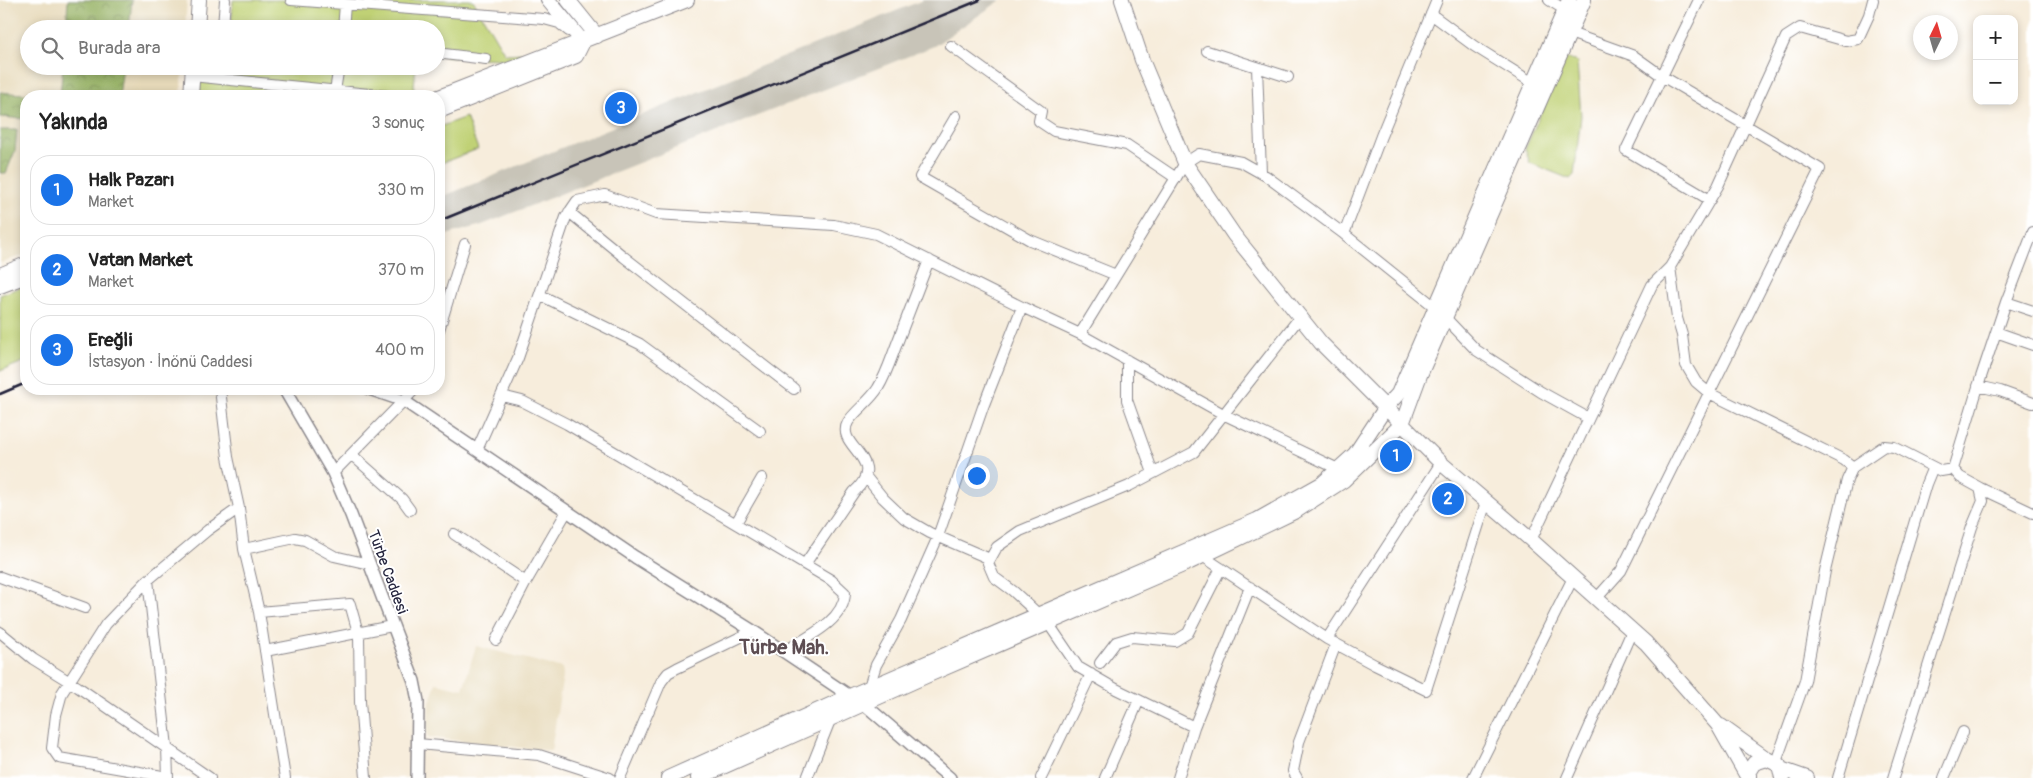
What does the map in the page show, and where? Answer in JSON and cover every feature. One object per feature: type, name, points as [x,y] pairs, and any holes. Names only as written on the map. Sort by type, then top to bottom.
[{"type":"main road","points":[[198,20],[199,0]]},
{"type":"main road","points":[[548,0],[583,42]]},
{"type":"main road","points":[[568,0],[597,36]]},
{"type":"main road","points":[[445,95],[687,0]]},
{"type":"main road","points":[[1122,0],[1142,60],[1185,163],[1234,235],[1300,317],[1321,343],[1441,463],[1531,540],[1646,643],[1718,725],[1749,778]]},
{"type":"main road","points":[[668,778],[850,696],[1203,556],[1296,511],[1344,480],[1402,424],[1420,375],[1584,0]]},
{"type":"main road","points":[[698,778],[864,704],[1190,549],[1257,520],[1323,483],[1355,454],[1386,407],[1398,394],[1567,5]]},
{"type":"main road","points":[[445,109],[576,56],[583,42]]},
{"type":"main road","points":[[191,90],[193,75]]},
{"type":"main road","points":[[0,275],[20,267]]},
{"type":"main road","points":[[0,286],[20,278]]},
{"type":"main road","points":[[1718,725],[1776,767]]},
{"type":"main road","points":[[1749,778],[1749,771],[1754,763],[1776,767],[1808,778]]},
{"type":"street","points":[[224,20],[225,0]]},
{"type":"street","points":[[291,0],[544,19],[559,23],[583,42]]},
{"type":"street","points":[[1344,234],[1381,136],[1437,0]]},
{"type":"street","points":[[1549,0],[1567,5]]},
{"type":"street","points":[[1699,0],[1626,150],[1710,200]]},
{"type":"street","points":[[1531,540],[1652,285],[1670,267],[1710,200],[1786,37],[1800,28],[1846,41],[1858,39],[1874,0]]},
{"type":"street","points":[[344,20],[345,5]]},
{"type":"street","points":[[1432,14],[1474,46],[1533,83]]},
{"type":"street","points":[[1570,33],[1634,56],[1662,76],[1820,168],[1621,571],[1596,599]]},
{"type":"street","points":[[951,46],[1041,111],[1039,121],[1054,131],[1127,145],[1176,178]]},
{"type":"street","points":[[1207,51],[1288,77]]},
{"type":"street","points":[[445,54],[486,59]]},
{"type":"street","points":[[1257,67],[1261,173]]},
{"type":"street","points":[[221,75],[328,90]]},
{"type":"street","points":[[335,90],[337,75]]},
{"type":"street","points":[[956,116],[920,177],[1030,240],[1116,275]]},
{"type":"street","points":[[1080,334],[1185,163],[1199,154],[1241,162],[1261,173],[1344,234],[1435,307],[1476,350],[1541,392],[1588,418]]},
{"type":"street","points":[[477,450],[502,396],[569,212],[577,201],[605,195],[656,214],[834,226],[876,234],[1080,334],[1225,415],[1338,469]]},
{"type":"street","points":[[569,212],[794,389]]},
{"type":"street","points":[[1953,469],[2006,302],[2033,232]]},
{"type":"street","points":[[445,310],[465,244]]},
{"type":"street","points":[[805,564],[866,477],[867,469],[846,431],[848,423],[878,388],[929,260]]},
{"type":"street","points":[[1670,267],[1686,365],[1696,382],[1709,393],[1844,460],[1853,467]]},
{"type":"street","points":[[540,295],[640,344],[760,431]]},
{"type":"street","points":[[2006,302],[2033,311]]},
{"type":"street","points":[[864,704],[876,664],[901,620],[939,536],[983,407],[1022,307]]},
{"type":"street","points":[[1194,727],[1138,700],[1078,667],[1044,619],[994,577],[988,563],[997,547],[1020,531],[1129,486],[1194,452],[1225,415],[1300,317]]},
{"type":"street","points":[[1996,332],[2033,345]]},
{"type":"street","points":[[1127,360],[1127,400],[1153,473]]},
{"type":"street","points":[[1978,386],[2000,391],[2033,403]]},
{"type":"street","points":[[221,395],[228,457],[239,508],[244,549],[259,612],[286,778]]},
{"type":"street","name":"Türbe Caddesi","points":[[288,395],[333,473],[351,515],[417,691],[418,778]]},
{"type":"street","points":[[386,395],[404,401],[635,557],[864,704],[950,778]]},
{"type":"street","points":[[333,473],[352,455],[372,431],[410,395]]},
{"type":"street","points":[[502,396],[522,401],[567,424],[805,564],[831,580],[845,593],[844,603],[830,622],[783,652]]},
{"type":"street","points":[[1776,767],[1805,681],[1825,571],[1847,480],[1853,467],[1884,446],[1894,447],[1941,471],[1953,469]]},
{"type":"street","points":[[352,455],[402,500],[410,510]]},
{"type":"street","points":[[1297,778],[1293,771],[1300,742],[1332,642],[1441,463]]},
{"type":"street","points":[[1838,778],[1926,484],[1933,467]]},
{"type":"street","points":[[1953,469],[1960,477],[2033,513]]},
{"type":"street","points":[[866,477],[883,498],[904,518],[930,533],[990,559]]},
{"type":"street","points":[[736,523],[762,478]]},
{"type":"street","points":[[1893,778],[1972,527],[1983,501],[1980,488]]},
{"type":"street","points":[[1190,549],[1332,642],[1426,690],[1486,502]]},
{"type":"street","points":[[148,580],[167,747],[168,778],[59,758],[52,748],[56,715],[62,693],[106,624],[148,580],[208,530],[239,508]]},
{"type":"street","points":[[496,640],[526,582],[567,511]]},
{"type":"street","points":[[454,534],[526,582]]},
{"type":"street","points":[[244,549],[296,538],[305,540],[334,556],[369,564]]},
{"type":"street","points":[[1100,663],[1116,642],[1132,637],[1176,641],[1188,633],[1221,568]]},
{"type":"street","points":[[0,577],[85,608]]},
{"type":"street","points":[[1473,778],[1573,578]]},
{"type":"street","points":[[1178,778],[1194,727],[1250,587]]},
{"type":"street","points":[[259,612],[350,604],[358,632],[360,702],[366,778]]},
{"type":"street","points":[[265,652],[392,626]]},
{"type":"street","points":[[620,778],[661,682],[668,673],[753,631]]},
{"type":"street","points":[[1567,778],[1632,631]]},
{"type":"street","points":[[0,632],[34,659],[167,747],[210,778]]},
{"type":"street","points":[[1041,778],[1091,674]]},
{"type":"street","points":[[1105,778],[1138,700]]},
{"type":"street","points":[[807,778],[831,718]]},
{"type":"street","points":[[1944,778],[1963,732]]},
{"type":"street","points":[[418,744],[539,755],[610,778]]},
{"type":"shaded area","points":[[0,0],[187,0],[186,20],[20,20],[20,75],[182,75],[181,90],[20,90],[20,256],[0,263]]},
{"type":"shaded area","points":[[923,0],[1001,0],[934,46],[482,225],[445,235],[445,196]]},
{"type":"shaded area","points":[[476,646],[562,668],[563,675],[551,751],[427,737],[429,706],[436,683],[463,689]]},
{"type":"green space","points":[[68,0],[132,0],[130,20],[67,20]]},
{"type":"green space","points":[[233,0],[473,0],[505,54],[524,53],[520,60],[445,56],[445,20],[232,20]]},
{"type":"green space","points":[[1565,58],[1577,62],[1581,116],[1574,175],[1570,179],[1530,163],[1525,149]]},
{"type":"green space","points":[[62,75],[122,75],[120,90],[61,90]]},
{"type":"green space","points":[[200,75],[415,75],[414,90],[199,90]]},
{"type":"green space","points":[[0,92],[20,94],[20,119],[0,117]]},
{"type":"green space","points":[[466,117],[478,149],[445,162],[445,125]]},
{"type":"green space","points":[[0,130],[17,130],[15,151],[6,173],[0,173]]},
{"type":"green space","points":[[20,287],[20,363],[0,371],[0,295]]},
{"type":"railway","points":[[445,219],[980,0]]},
{"type":"railway","points":[[0,394],[20,386]]},
{"type":"place","name":"Ereğli","points":[[621,108]]},
{"type":"place","name":"Halk Pazarı","points":[[1396,456]]},
{"type":"place","name":"Vatan Market","points":[[1448,499]]},
{"type":"district","name":"Türbe Mah.","points":[[784,647]]}]
